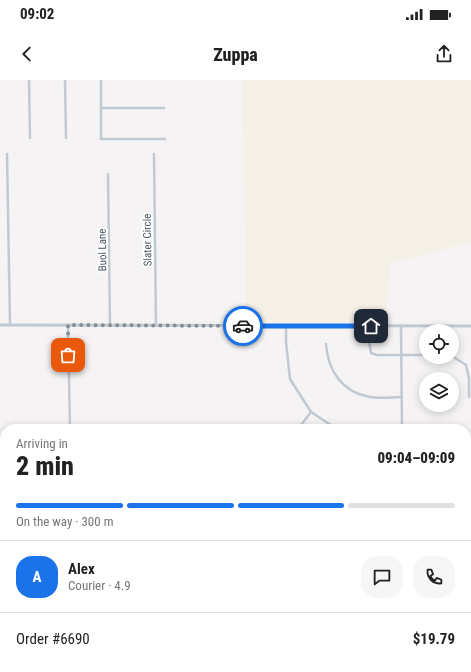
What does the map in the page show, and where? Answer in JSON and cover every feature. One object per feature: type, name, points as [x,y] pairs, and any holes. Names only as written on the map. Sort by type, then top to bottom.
[{"type":"street","points":[[29,80],[30,138]]},
{"type":"street","points":[[65,80],[66,138]]},
{"type":"street","points":[[101,80],[101,139],[165,139]]},
{"type":"street","points":[[101,108],[164,108]]},
{"type":"street","points":[[7,154],[10,325]]},
{"type":"street","name":"Slater Circle","points":[[154,154],[156,326]]},
{"type":"street","name":"Buol Lane","points":[[108,174],[110,325]]},
{"type":"street","points":[[0,325],[471,326]]},
{"type":"street","points":[[68,325],[70,424]]},
{"type":"street","points":[[286,326],[286,342],[290,379],[311,412],[329,424]]},
{"type":"street","points":[[401,326],[402,424]]},
{"type":"street","points":[[369,341],[371,353],[377,355],[419,355]]},
{"type":"street","points":[[326,344],[329,364],[335,377],[344,386],[355,392],[370,397],[402,397]]},
{"type":"street","points":[[459,360],[466,365],[469,379],[469,397]]},
{"type":"street","points":[[302,424],[311,412]]},
{"type":"sand","points":[[242,80],[471,80],[471,242],[390,263],[386,321],[247,322]]},
{"type":"way so far","points":[[68,355],[68,325],[243,326]]},
{"type":"route","points":[[243,326],[371,326]]}]
